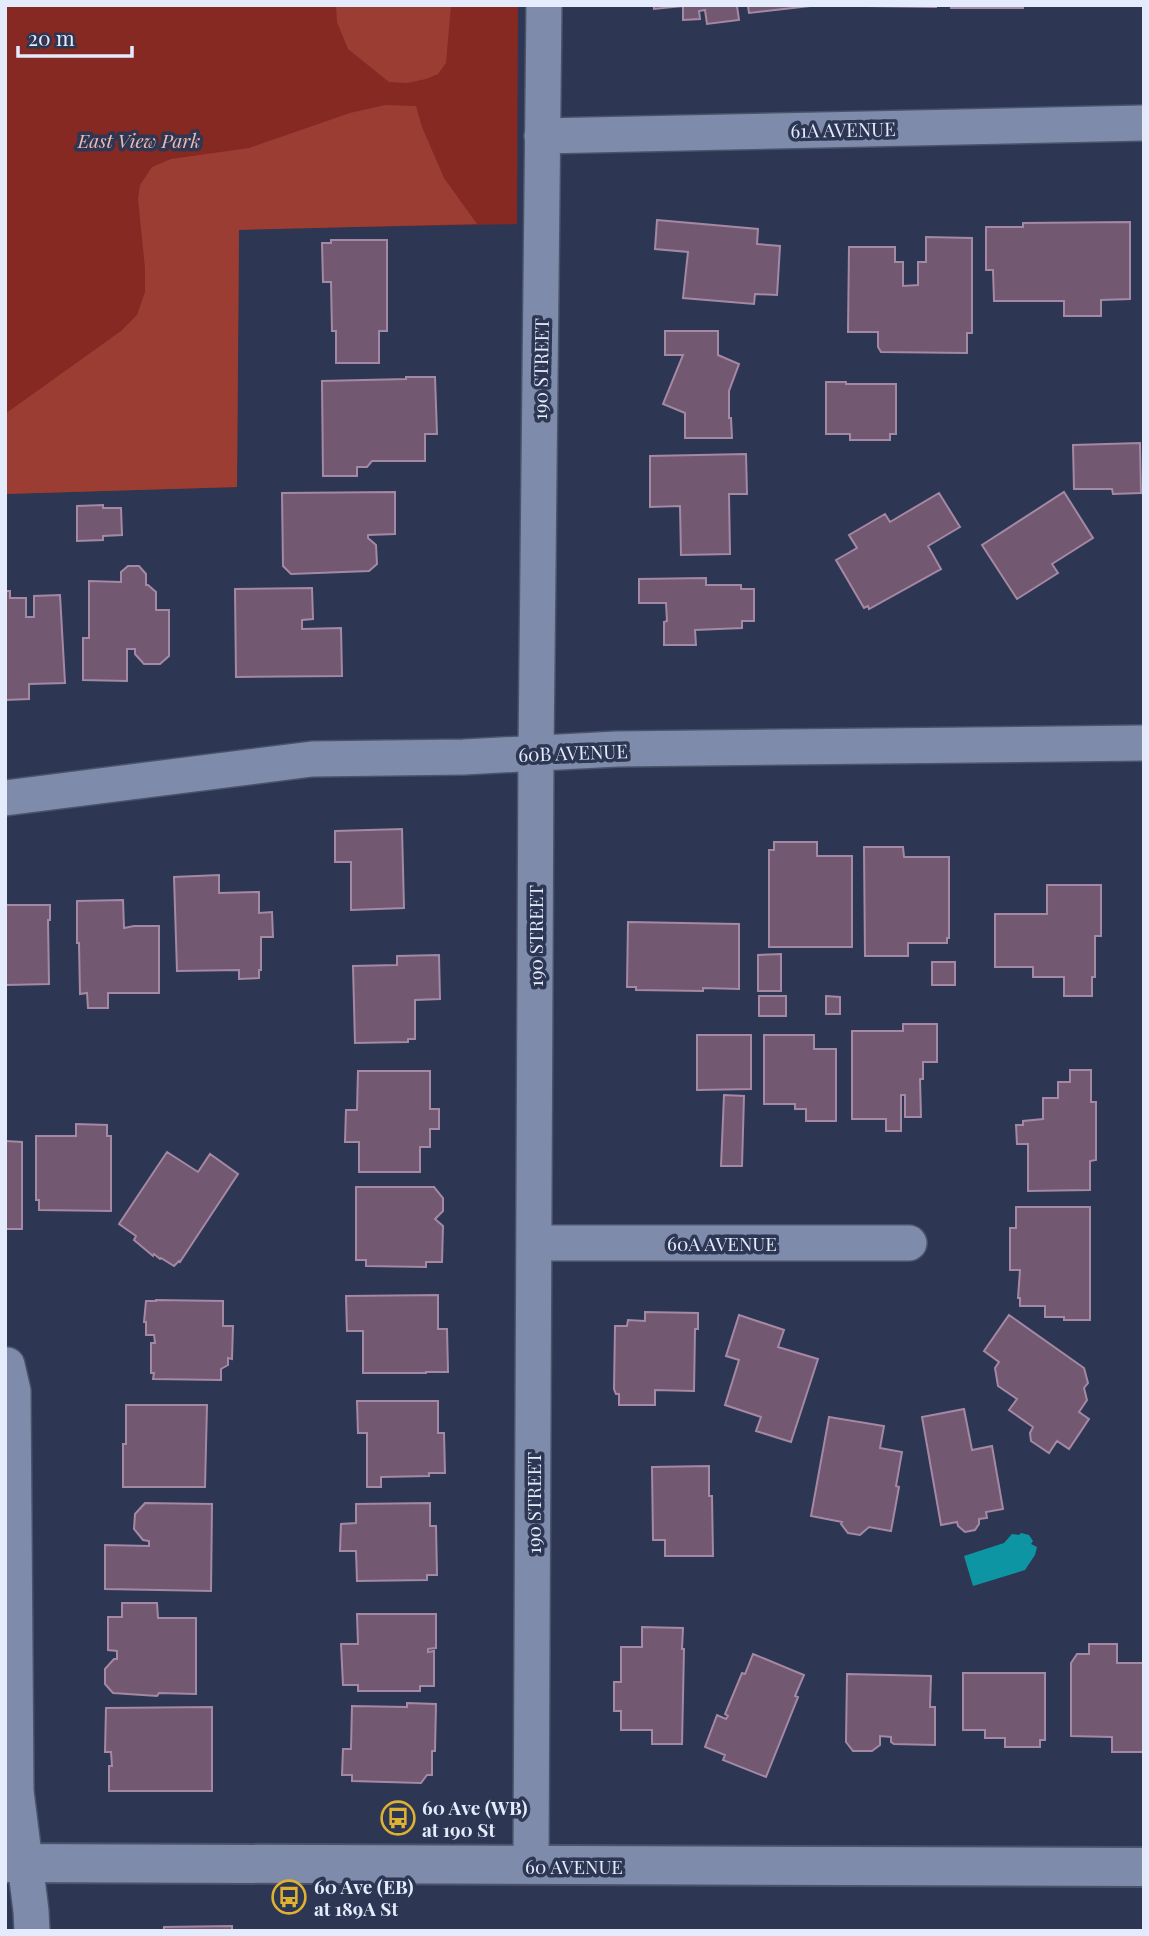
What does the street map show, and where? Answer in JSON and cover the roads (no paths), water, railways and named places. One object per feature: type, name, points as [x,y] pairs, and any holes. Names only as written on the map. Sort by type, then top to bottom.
[{"type":"street","name":"190 STREET","points":[[531,1866],[536,752],[544,5]]},
{"type":"street","name":"61A AVENUE","points":[[542,136],[1144,122]]},
{"type":"street","name":"60B AVENUE","points":[[5,798],[312,759],[464,757],[617,749],[1144,743]]},
{"type":"street","name":"60A AVENUE","points":[[534,1243],[909,1244]]},
{"type":"street","points":[[6,1365],[13,1391],[15,1863],[32,1911],[32,1931]]},
{"type":"street","name":"60 AVENUE","points":[[15,1863],[1144,1867]]},
{"type":"place","name":"60 Ave (WB) at 190 St","points":[[398,1818]]},
{"type":"place","name":"60 Ave (EB) at 189A St","points":[[289,1897]]},
{"type":"park label","name":"East View Park","points":[[139,140]]}]
